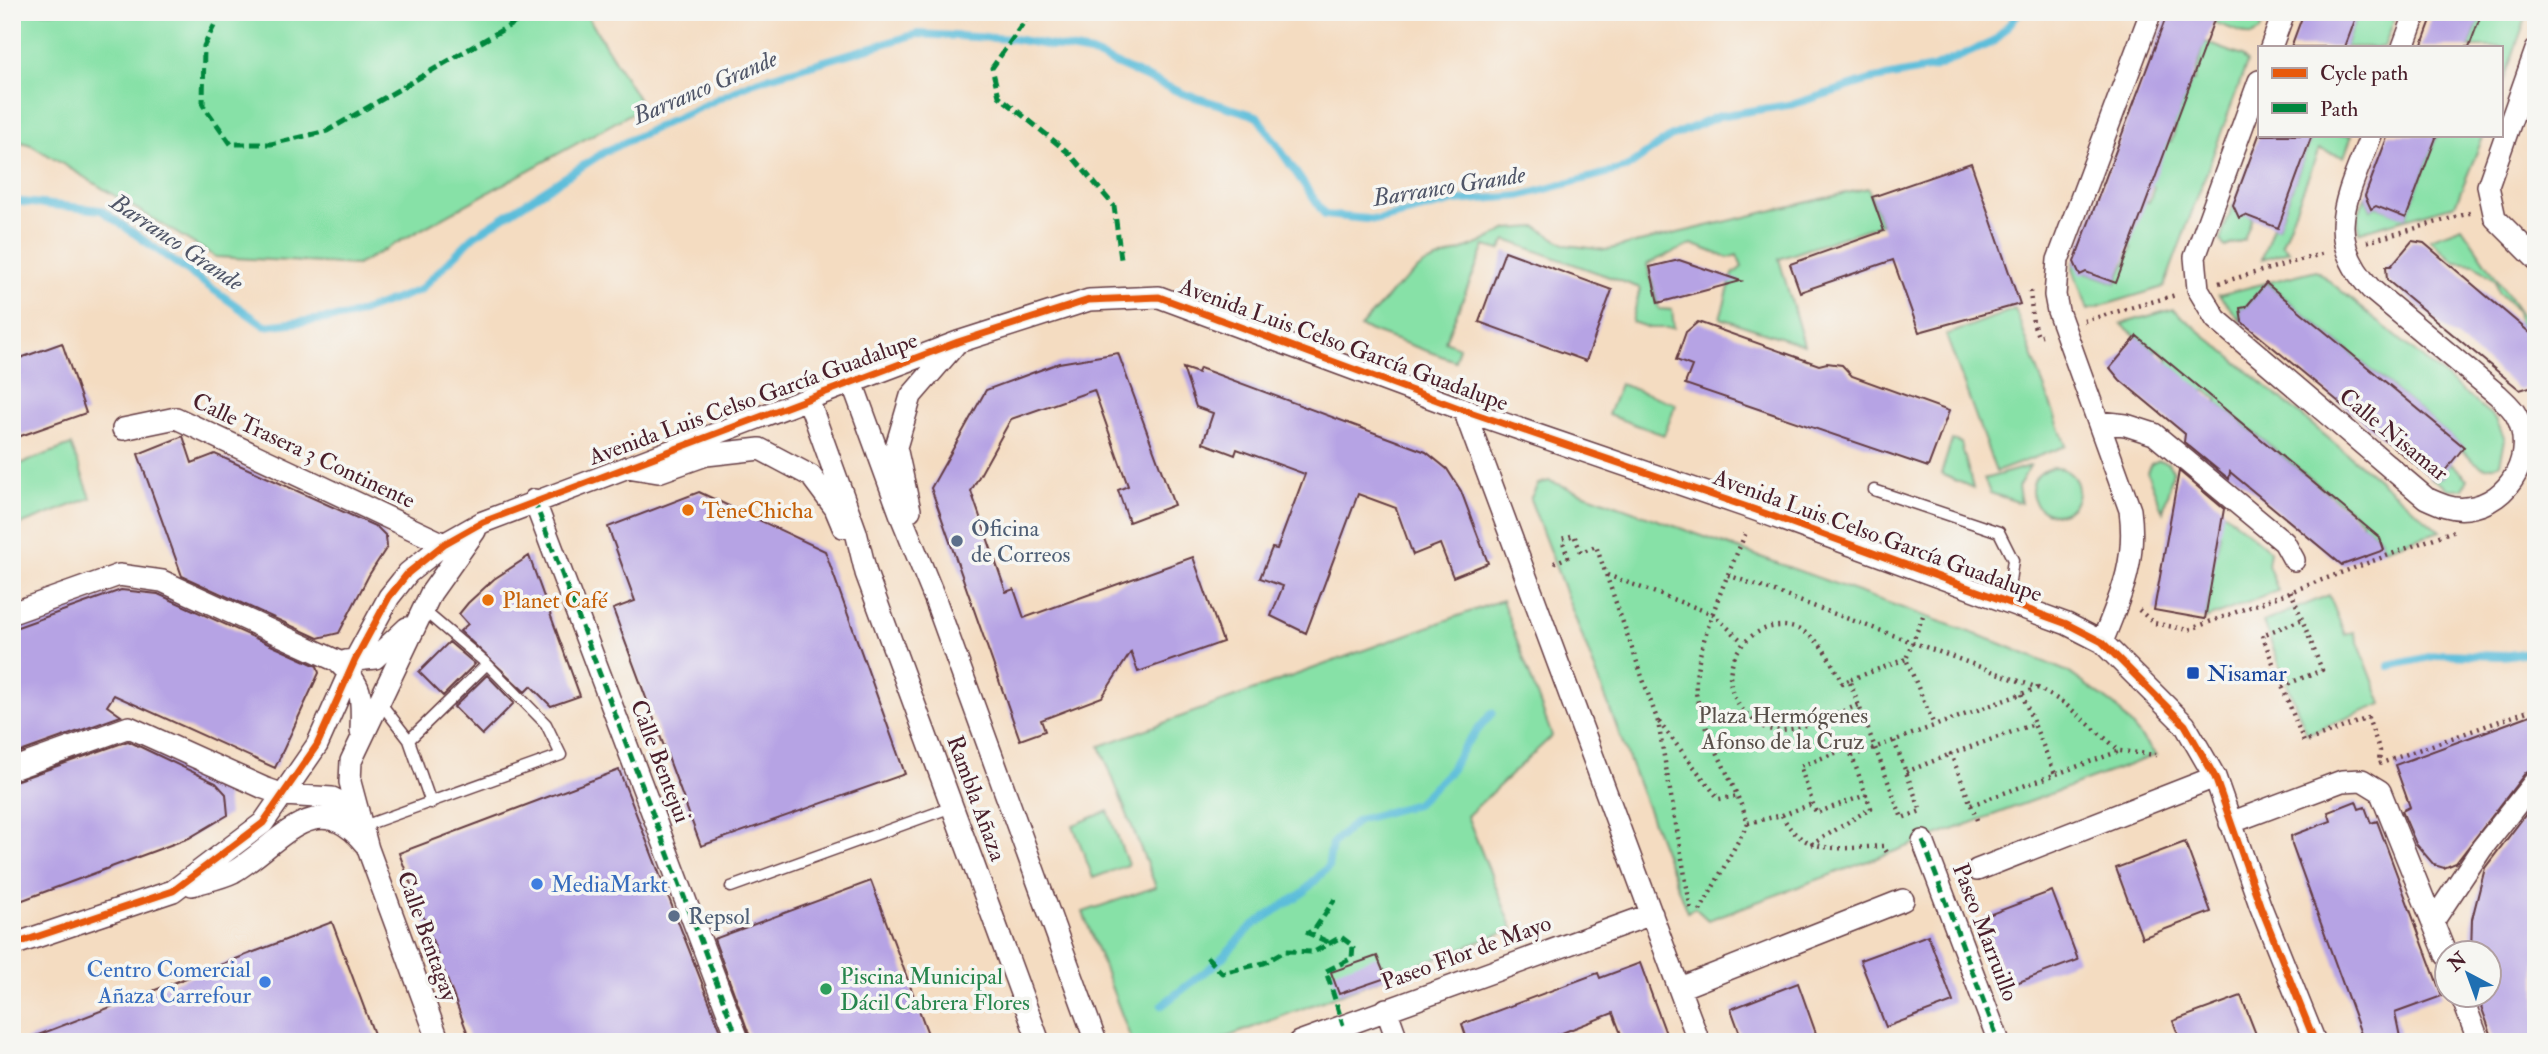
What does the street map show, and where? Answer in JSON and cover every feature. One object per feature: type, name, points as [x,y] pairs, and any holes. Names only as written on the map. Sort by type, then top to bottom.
[{"type":"street","points":[[2102,642],[2128,576],[2133,537],[2130,510],[2058,312],[2055,277],[2058,260],[2151,12]]},
{"type":"street","points":[[2272,46],[2284,12]]},
{"type":"street","points":[[2403,46],[2416,12]]},
{"type":"street","points":[[2536,50],[2491,170],[2488,186],[2491,207],[2504,229],[2536,259]]},
{"type":"street","name":"Calle Nisamar","points":[[2258,84],[2195,257],[2198,289],[2216,319],[2426,498],[2445,507],[2466,508],[2487,503],[2504,491],[2517,474],[2523,443],[2515,413],[2371,289],[2354,269],[2345,248],[2343,210],[2371,136]]},
{"type":"street","name":"Avenida Luis Celso García Guadalupe","points":[[12,945],[173,891],[263,823],[317,746],[347,665],[389,597],[408,573],[451,550],[483,522],[534,500],[958,342],[1089,300],[1159,297],[1464,410],[1756,510],[2067,624],[2102,642],[2185,724],[2214,776],[2315,1042]]},
{"type":"street","points":[[935,599],[896,447],[911,396],[958,342]]},
{"type":"street","points":[[852,382],[901,516],[935,599]]},
{"type":"street","points":[[808,399],[856,532],[866,573]]},
{"type":"street","points":[[1464,410],[1699,1042]]},
{"type":"street","name":"Calle Trasera 3 Continente","points":[[123,429],[176,418],[451,550]]},
{"type":"street","points":[[2099,422],[2126,425],[2154,435],[2284,542],[2294,560]]},
{"type":"street","points":[[624,467],[658,472],[706,455],[760,449],[811,476],[835,509],[866,573]]},
{"type":"street","name":"Calle Bentejui","points":[[534,500],[739,1042]]},
{"type":"street","name":"Avenida Luis Celso García Guadalupe","points":[[358,822],[350,782],[351,761],[451,550]]},
{"type":"street","name":"Rambla Añaza","points":[[866,573],[1039,1042]]},
{"type":"street","points":[[12,612],[119,575],[162,581],[347,665],[358,682],[362,698],[360,742]]},
{"type":"street","name":"Rambla Añaza","points":[[935,599],[1096,1042]]},
{"type":"street","points":[[347,665],[375,658],[419,615]]},
{"type":"street","points":[[12,769],[129,727],[284,795],[332,798],[358,822]]},
{"type":"street","points":[[1977,870],[2214,776]]},
{"type":"street","points":[[2230,823],[2342,781],[2362,780],[2381,791],[2441,939]]},
{"type":"street","points":[[2434,920],[2482,848],[2536,780]]},
{"type":"street","points":[[173,891],[231,873],[302,820],[358,822]]},
{"type":"street","name":"Calle Bentagay","points":[[358,822],[439,1042]]},
{"type":"street","name":"Paseo Marruillo","points":[[1923,841],[1999,1042]]},
{"type":"street","points":[[1680,988],[1903,900]]},
{"type":"street","name":"Paseo Flor de Mayo","points":[[1299,1042],[1652,914]]},
{"type":"street","points":[[1386,1009],[1398,1042]]},
{"type":"street","points":[[2466,1009],[2479,1042]]},
{"type":"lane","points":[[1874,490],[1999,532],[2013,560],[2007,602]]},
{"type":"lane","points":[[358,822],[431,803],[561,755],[546,724],[486,664],[419,615]]},
{"type":"lane","points":[[409,740],[486,664]]},
{"type":"lane","points":[[379,701],[409,740],[431,803]]},
{"type":"lane","points":[[731,887],[952,807]]},
{"type":"path","points":[[2092,319],[2491,207]]},
{"type":"path","points":[[1700,911],[1748,823],[1697,697],[1698,668],[1713,614],[1756,510]]},
{"type":"path","points":[[2118,602],[2141,610],[2154,623],[2188,630],[2463,528]]},
{"type":"path","points":[[1554,563],[1568,557],[1562,539],[1574,535],[1581,552],[1596,547],[1658,722],[1691,910]]},
{"type":"path","points":[[2282,686],[2322,670],[2290,591],[2294,560]]},
{"type":"path","points":[[1606,575],[1713,614],[1743,642]]},
{"type":"path","points":[[1728,575],[2038,688],[2064,703],[2120,751]]},
{"type":"path","points":[[1923,616],[1906,659],[1935,726]]},
{"type":"path","points":[[2301,620],[2263,635],[2304,742],[2368,718],[2380,751],[2381,791]]},
{"type":"path","points":[[1859,705],[1804,725],[1778,730],[1763,729],[1735,704],[1728,676],[1733,656],[1743,642],[1774,627],[1795,628],[1810,636],[1828,655],[1842,683],[1906,659]]},
{"type":"path","points":[[1849,680],[1902,818],[1921,811],[1894,741]]},
{"type":"path","points":[[1852,756],[2038,688]]},
{"type":"path","points":[[2022,694],[2055,774]]},
{"type":"path","points":[[2379,764],[2536,708]]},
{"type":"path","points":[[1658,722],[1719,799],[1739,796]]},
{"type":"path","points":[[1906,772],[2034,724]]},
{"type":"path","points":[[1810,846],[1871,808],[1849,748],[1800,766],[1816,813],[1866,795]]},
{"type":"path","points":[[1971,805],[2120,751],[2156,755]]},
{"type":"path","points":[[1951,754],[1977,820]]},
{"type":"path","points":[[1748,823],[1812,804]]},
{"type":"path","points":[[1782,815],[1786,824],[1810,846],[1822,849],[1883,846],[1888,854]]},
{"type":"green space","points":[[12,12],[585,12],[643,107],[357,265],[216,257],[31,145],[12,139]]},
{"type":"green space","points":[[2219,12],[2266,12],[2260,31],[2251,36],[2213,22]]},
{"type":"green space","points":[[2358,12],[2397,12],[2384,46],[2345,46]]},
{"type":"green space","points":[[2482,12],[2528,12],[2502,85],[2502,46],[2469,46]]},
{"type":"green space","points":[[2205,42],[2242,56],[2247,63],[2164,287],[2088,310],[2073,269],[2074,262],[2086,272],[2116,283],[2132,248],[2129,246],[2145,201],[2149,202],[2154,187],[2151,185],[2168,141],[2171,142],[2176,127],[2174,126],[2191,81],[2194,81]]},
{"type":"green space","points":[[2312,136],[2352,136],[2344,157],[2319,149],[2282,244],[2289,251],[2262,259],[2273,226],[2278,227]]},
{"type":"green space","points":[[2437,136],[2484,136],[2455,205],[2359,232],[2358,217],[2365,196],[2371,209],[2376,206],[2406,217]]},
{"type":"green space","points":[[1868,188],[1881,224],[1779,259],[1804,345],[1720,318],[1733,274],[1742,267],[1737,255],[1728,258],[1692,244],[1647,264],[1659,309],[1672,310],[1674,328],[1650,328],[1632,322],[1640,288],[1506,240],[1500,250],[1485,246],[1445,341],[1459,347],[1455,361],[1360,327],[1393,291],[1423,265],[1481,243],[1508,229],[1537,227],[1566,245],[1606,250]]},
{"type":"green space","points":[[2233,205],[2252,218],[2244,240],[2225,247],[2220,240]]},
{"type":"green space","points":[[2462,227],[2536,338],[2519,324],[2517,310],[2498,292],[2496,281],[2475,264],[2455,262],[2430,239]]},
{"type":"green space","points":[[2316,270],[2496,419],[2505,440],[2500,463],[2484,467],[2475,462],[2461,450],[2463,447],[2267,283],[2246,307],[2240,308],[2242,322],[2219,295]]},
{"type":"green space","points":[[2015,309],[2066,446],[1996,472],[1946,335]]},
{"type":"green space","points":[[2173,309],[2440,531],[2384,549],[2380,538],[2362,523],[2363,521],[2216,402],[2218,400],[2206,390],[2203,392],[2167,362],[2169,359],[2158,349],[2155,351],[2121,324]]},
{"type":"green space","points":[[1620,384],[1676,404],[1664,435],[1608,415]]},
{"type":"green space","points":[[1952,440],[1961,443],[1973,488],[1941,474]]},
{"type":"green space","points":[[71,445],[91,498],[12,528],[12,467]]},
{"type":"green space","points":[[2159,460],[2168,463],[2173,471],[2163,512],[2147,472],[2151,464]]},
{"type":"green space","points":[[2451,463],[2468,479],[2463,489],[2449,489],[2431,478],[2444,477],[2444,472]]},
{"type":"green space","points":[[2030,466],[2018,487],[2021,503],[1990,493],[1984,479]]},
{"type":"green space","points":[[2055,468],[2071,475],[2078,491],[2071,507],[2055,514],[2039,507],[2032,491],[2039,475]]},
{"type":"green space","name":"Plaza Hermógenes Afonso de la Cruz","points":[[1549,481],[1997,642],[2068,672],[2115,706],[2156,755],[1708,920],[1695,908],[1687,912],[1530,499],[1538,484]]},
{"type":"green space","points":[[2224,512],[2270,551],[2268,565],[2278,591],[2205,619],[2209,597],[2206,596],[2220,534],[2217,533],[2220,515]]},
{"type":"green space","points":[[2329,595],[2345,635],[2354,632],[2382,704],[2307,734],[2263,622]]},
{"type":"green space","points":[[1502,600],[1552,736],[1467,816],[1513,929],[1214,1042],[1132,1042],[1083,912],[1156,887],[1100,746]]},
{"type":"green space","points":[[1108,811],[1128,865],[1093,878],[1073,825]]},
{"type":"building","points":[[2168,12],[2217,12],[2116,283],[2086,272],[2080,275],[2074,262]]},
{"type":"building","points":[[2304,12],[2358,12],[2345,46],[2291,46]]},
{"type":"building","points":[[2434,12],[2482,12],[2469,46],[2421,46]]},
{"type":"building","points":[[2259,136],[2312,136],[2278,228],[2245,215],[2239,218],[2233,205]]},
{"type":"building","points":[[2388,136],[2437,136],[2406,218],[2376,206],[2371,209],[2365,196]]},
{"type":"building","points":[[1971,163],[2020,304],[1919,332],[1893,260],[1800,292],[1790,264],[1884,231],[1872,197]]},
{"type":"building","points":[[2412,241],[2424,243],[2536,338],[2536,385],[2520,390],[2387,280],[2386,266],[2391,266]]},
{"type":"building","points":[[1505,251],[1612,290],[1586,361],[1479,322]]},
{"type":"building","points":[[1679,260],[1741,281],[1658,303],[1650,267]]},
{"type":"building","points":[[2266,283],[2464,447],[2444,472],[2444,477],[2431,478],[2242,322],[2240,308],[2246,307]]},
{"type":"building","points":[[1698,322],[1819,365],[1842,365],[1852,376],[1949,411],[1928,467],[1685,384],[1692,366],[1676,360],[1686,332]]},
{"type":"building","points":[[2137,336],[2380,538],[2384,550],[2342,565],[2230,472],[2229,479],[2184,442],[2185,434],[2120,380],[2110,368]]},
{"type":"building","points":[[62,343],[86,413],[12,439],[12,361]]},
{"type":"building","points":[[1118,353],[1174,505],[1129,522],[1118,490],[1128,486],[1094,390],[1011,419],[971,491],[1006,592],[1014,589],[1024,618],[1193,557],[1223,642],[1138,672],[1131,652],[1102,697],[1041,720],[1045,731],[1020,740],[931,488],[986,390],[1059,363]]},
{"type":"building","points":[[1183,368],[1198,373],[1200,368],[1426,452],[1447,469],[1461,491],[1488,563],[1453,577],[1440,544],[1413,555],[1396,508],[1358,494],[1306,633],[1271,616],[1283,586],[1260,578],[1272,548],[1277,549],[1305,474],[1237,449],[1235,455],[1203,443],[1213,413],[1196,407]]},
{"type":"building","points":[[183,436],[192,463],[215,454],[377,527],[386,536],[387,547],[339,633],[318,638],[182,576],[138,454]]},
{"type":"building","points":[[2179,471],[2224,509],[2205,619],[2154,610]]},
{"type":"building","points":[[699,492],[825,551],[905,774],[701,846],[613,609],[635,601],[608,527]]},
{"type":"building","points":[[529,556],[580,696],[551,706],[531,686],[525,692],[460,631],[468,624],[459,614],[468,603],[494,579]]},
{"type":"building","points":[[121,590],[158,594],[317,666],[319,673],[275,768],[114,695],[107,706],[121,716],[12,755],[12,629]]},
{"type":"building","points":[[449,642],[475,664],[443,696],[419,672]]},
{"type":"building","points":[[487,675],[514,703],[482,735],[454,707]]},
{"type":"building","points":[[2536,713],[2536,767],[2526,772],[2456,863],[2444,868],[2434,865],[2416,844],[2402,811],[2410,807],[2395,765]]},
{"type":"building","points":[[128,741],[216,783],[226,794],[228,815],[189,838],[12,904],[12,782]]},
{"type":"building","name":"MediaMarkt","points":[[619,770],[725,1042],[471,1042],[399,853]]},
{"type":"building","points":[[2356,801],[2359,809],[2365,807],[2371,823],[2377,821],[2432,969],[2432,1000],[2395,1013],[2401,1042],[2364,1042],[2292,844],[2291,836],[2331,821],[2328,812]]},
{"type":"building","points":[[2536,801],[2536,1042],[2494,1042],[2482,1009],[2502,1009],[2502,939],[2471,939],[2472,919],[2485,868]]},
{"type":"building","points":[[2185,842],[2211,912],[2142,938],[2116,868]]},
{"type":"building","name":"Piscina Municipal Dácil Cabrera Flores","points":[[871,881],[931,1042],[752,1042],[714,939]]},
{"type":"building","points":[[2052,891],[2078,960],[2008,986],[1983,917]]},
{"type":"building","name":"Centro Comercial Añaza Carrefour","points":[[332,922],[377,1042],[25,1040]]},
{"type":"building","points":[[1928,935],[1953,1002],[1886,1027],[1860,960]]},
{"type":"building","points":[[1377,956],[1386,978],[1339,994],[1331,972]]},
{"type":"building","points":[[1640,963],[1669,1042],[1624,1042],[1613,1013],[1539,1042],[1468,1042],[1462,1024],[1598,973],[1600,978]]},
{"type":"building","points":[[1798,983],[1819,1042],[1743,1042],[1731,1009]]},
{"type":"building","points":[[2241,996],[2259,1042],[2181,1042],[2173,1021]]},
{"type":"waterway","name":"Barranco Grande","points":[[12,201],[101,210],[265,326],[350,316],[420,290],[474,236],[606,151],[756,81],[917,34],[1014,39],[1091,53],[1184,94],[1257,116],[1325,215],[1378,220],[1455,201],[1520,196],[1626,168],[1670,137],[1719,116],[1794,104],[1870,80],[1933,68],[1995,41],[2020,12]]},
{"type":"waterway","points":[[2389,666],[2443,654],[2503,656],[2536,651]]},
{"type":"waterway","points":[[1162,1005],[1217,963],[1252,926],[1304,892],[1328,867],[1332,844],[1358,820],[1416,804],[1449,772],[1465,745],[1492,713]]},
{"type":"marked path","points":[[221,12],[204,46],[203,105],[231,144],[271,144],[327,131],[533,12]]},
{"type":"marked path","points":[[1031,12],[992,68],[999,96],[1070,154],[1114,206],[1121,259]]},
{"type":"marked path","points":[[534,500],[739,1042]]},
{"type":"marked path","points":[[1923,841],[1999,1042]]},
{"type":"marked path","points":[[1328,942],[1308,933],[1315,929],[1335,899]]},
{"type":"marked path","points":[[1207,957],[1222,973],[1264,963],[1285,951],[1314,952],[1341,937],[1353,946],[1352,958],[1326,971],[1343,1025]]},
{"type":"cycle path","points":[[12,945],[173,891],[263,823],[317,745],[355,660],[389,597],[408,573],[444,544],[483,522],[958,342],[1089,300],[1159,297],[1464,410],[1756,510],[2067,624],[2102,642],[2185,725],[2215,777],[2260,905],[2315,1042]]},
{"type":"place","name":"TeneChicha","points":[[688,510]]},
{"type":"place","name":"Oficina de Correos","points":[[957,541]]},
{"type":"place","name":"Planet Café","points":[[488,600]]},
{"type":"place","name":"Nisamar","points":[[2193,673]]},
{"type":"place","name":"MediaMarkt","points":[[537,884]]},
{"type":"place","name":"Repsol","points":[[674,916]]},
{"type":"place","name":"Centro Comercial Añaza Carrefour","points":[[265,982]]},
{"type":"place","name":"Piscina Municipal Dácil Cabrera Flores","points":[[826,989]]}]
